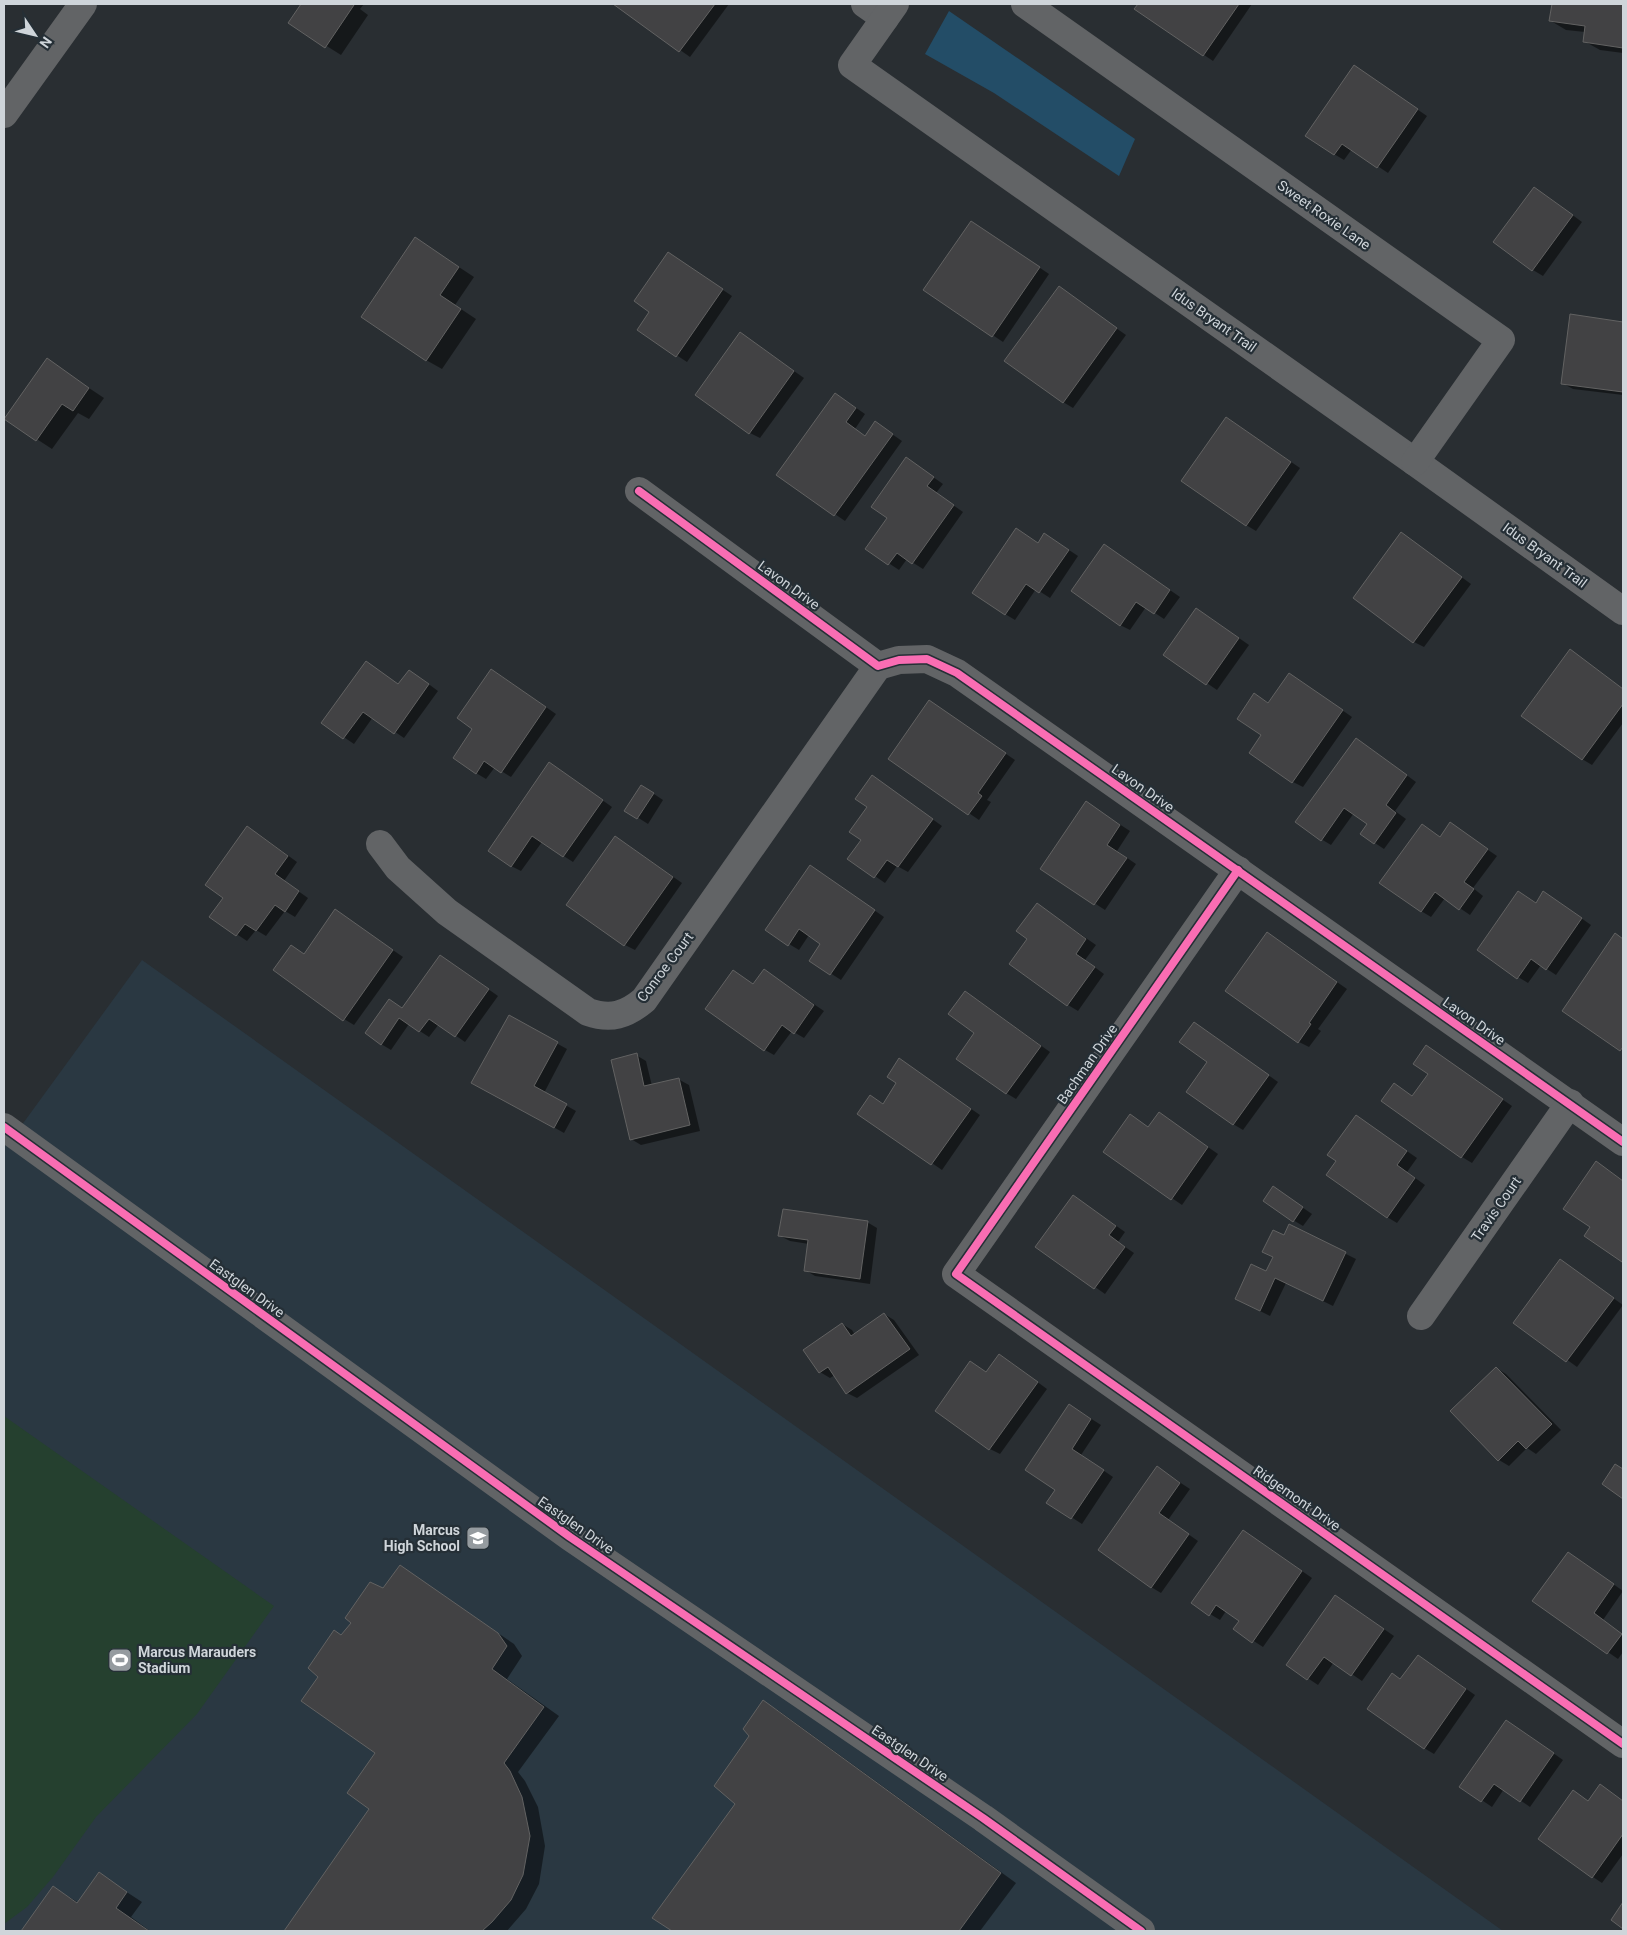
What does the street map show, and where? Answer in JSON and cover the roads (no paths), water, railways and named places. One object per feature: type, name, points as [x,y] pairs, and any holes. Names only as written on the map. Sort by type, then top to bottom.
[{"type":"street","points":[[4,114],[83,4]]},
{"type":"street","name":"Sweet Roxie Lane","points":[[1025,4],[1501,340],[1416,462]]},
{"type":"street","name":"Idus Bryant Trail","points":[[882,8],[852,66],[1416,462],[1623,611]]},
{"type":"street","name":"Lavon Drive","points":[[640,491],[878,666],[899,660],[927,659],[957,673],[1623,1142]]},
{"type":"street","name":"Conroe Court","points":[[380,844],[398,868],[447,912],[588,1012],[603,1017],[632,1010],[644,1000],[878,666]]},
{"type":"street","name":"Bachman Drive","points":[[956,1274],[1238,870]]},
{"type":"street","name":"Travis Court","points":[[1421,1316],[1570,1103]]},
{"type":"street","name":"Eastglen Drive","points":[[4,1127],[570,1537],[983,1818],[1141,1931]]},
{"type":"street","name":"Ridgemont Drive","points":[[956,1274],[1622,1741]]},
{"type":"water","points":[[949,11],[1135,139],[1119,176],[994,93],[925,54]]},
{"type":"place","name":"Marcus High School","points":[[478,1538]]},
{"type":"place","name":"Marcus Marauders Stadium","points":[[120,1660]]}]
